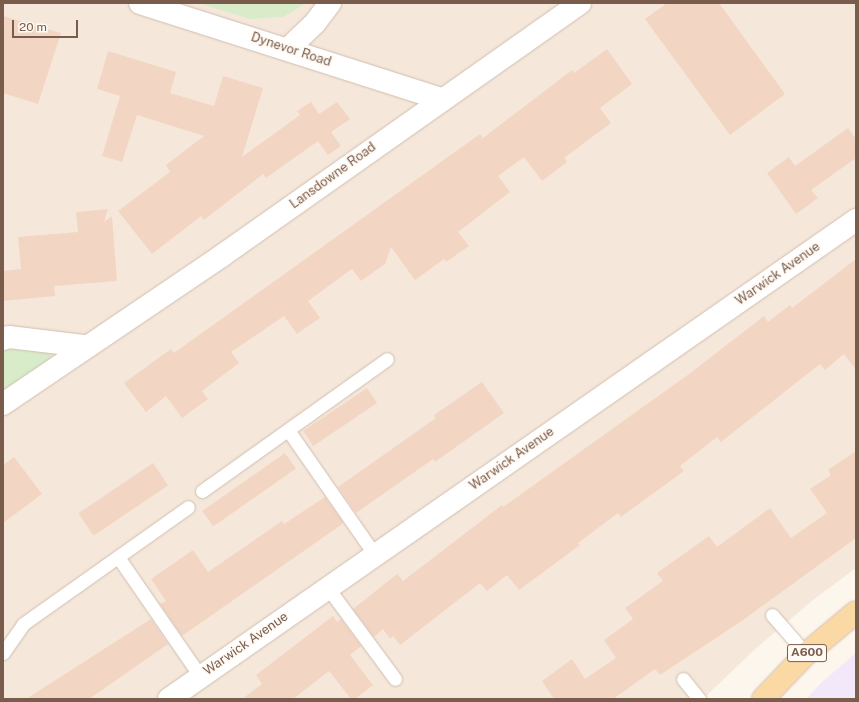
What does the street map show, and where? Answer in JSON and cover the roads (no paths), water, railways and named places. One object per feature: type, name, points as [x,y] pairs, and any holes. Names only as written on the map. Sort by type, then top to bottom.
[{"type":"main road","name":"A600","points":[[763,699],[806,654],[856,612]]},
{"type":"street","name":"Dynevor Road","points":[[140,3],[441,99]]},
{"type":"street","points":[[288,49],[315,23],[330,3]]},
{"type":"street","name":"Lansdowne Road","points":[[3,404],[85,346],[223,255],[441,99],[580,3]]},
{"type":"street","name":"Warwick Avenue","points":[[169,699],[856,220]]},
{"type":"street","points":[[3,339],[9,337],[85,346]]},
{"type":"lane","points":[[202,491],[387,359]]},
{"type":"lane","points":[[288,430],[375,555]]},
{"type":"lane","points":[[3,653],[23,624],[188,507]]},
{"type":"lane","points":[[118,557],[200,676]]},
{"type":"lane","points":[[328,588],[395,679]]},
{"type":"lane","points":[[772,615],[806,654]]},
{"type":"lane","points":[[683,679],[699,699]]}]
